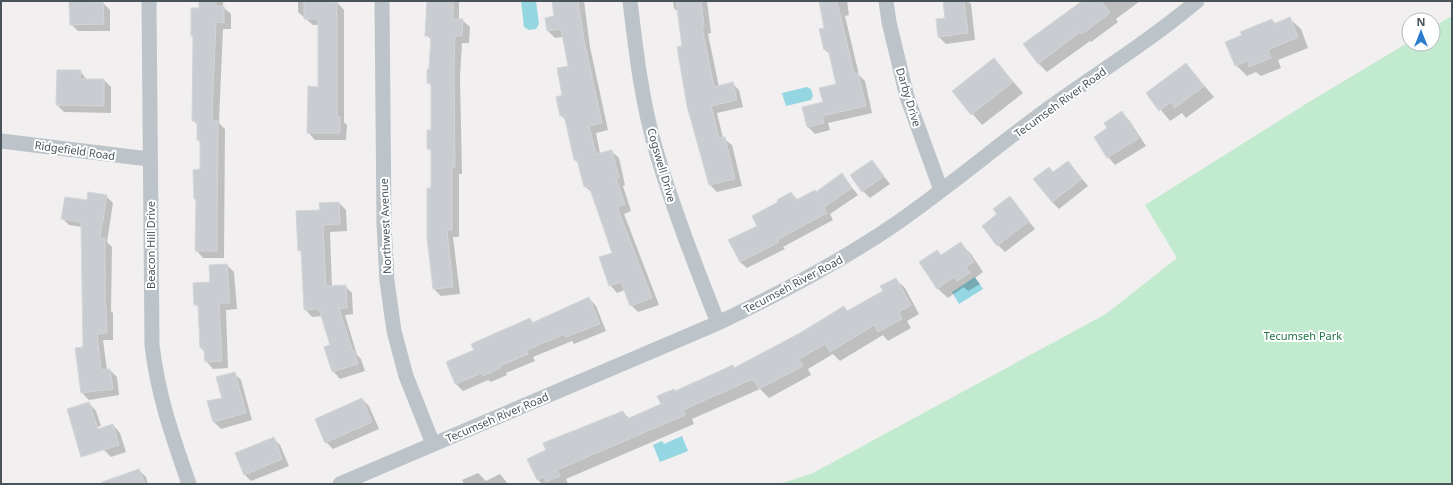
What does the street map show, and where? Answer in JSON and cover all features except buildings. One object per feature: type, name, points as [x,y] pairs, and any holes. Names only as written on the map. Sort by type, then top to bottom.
[{"type":"street","name":"Beacon Hill Drive","points":[[149,1],[150,307],[156,375],[163,409],[189,484]]},
{"type":"street","name":"Northwest Avenue","points":[[382,1],[384,224],[387,282],[394,331],[406,376],[433,444]]},
{"type":"street","name":"Cogswell Drive","points":[[630,1],[643,95],[657,153],[678,218],[718,323]]},
{"type":"street","name":"Darby Drive","points":[[886,1],[889,22],[907,97],[941,190]]},
{"type":"street","name":"Tecumseh River Road","points":[[340,484],[718,323],[779,294],[828,267],[894,225],[1053,106],[1170,24],[1197,1]]},
{"type":"street","name":"Ridgefield Road","points":[[1,141],[149,159]]},
{"type":"green space","name":"Tecumseh Park","points":[[1452,16],[1452,484],[779,484],[811,474],[1106,314],[1177,258],[1145,205],[1309,102],[1401,47],[1401,52],[1441,52],[1441,22]]},
{"type":"water","points":[[521,1],[536,1],[539,24],[536,29],[529,30],[524,27]]},
{"type":"water","points":[[807,87],[811,89],[813,96],[811,100],[786,106],[782,93]]},
{"type":"water","points":[[975,277],[983,289],[959,304],[952,292]]},
{"type":"water","points":[[682,436],[688,451],[660,462],[653,445],[662,441],[664,444]]}]
